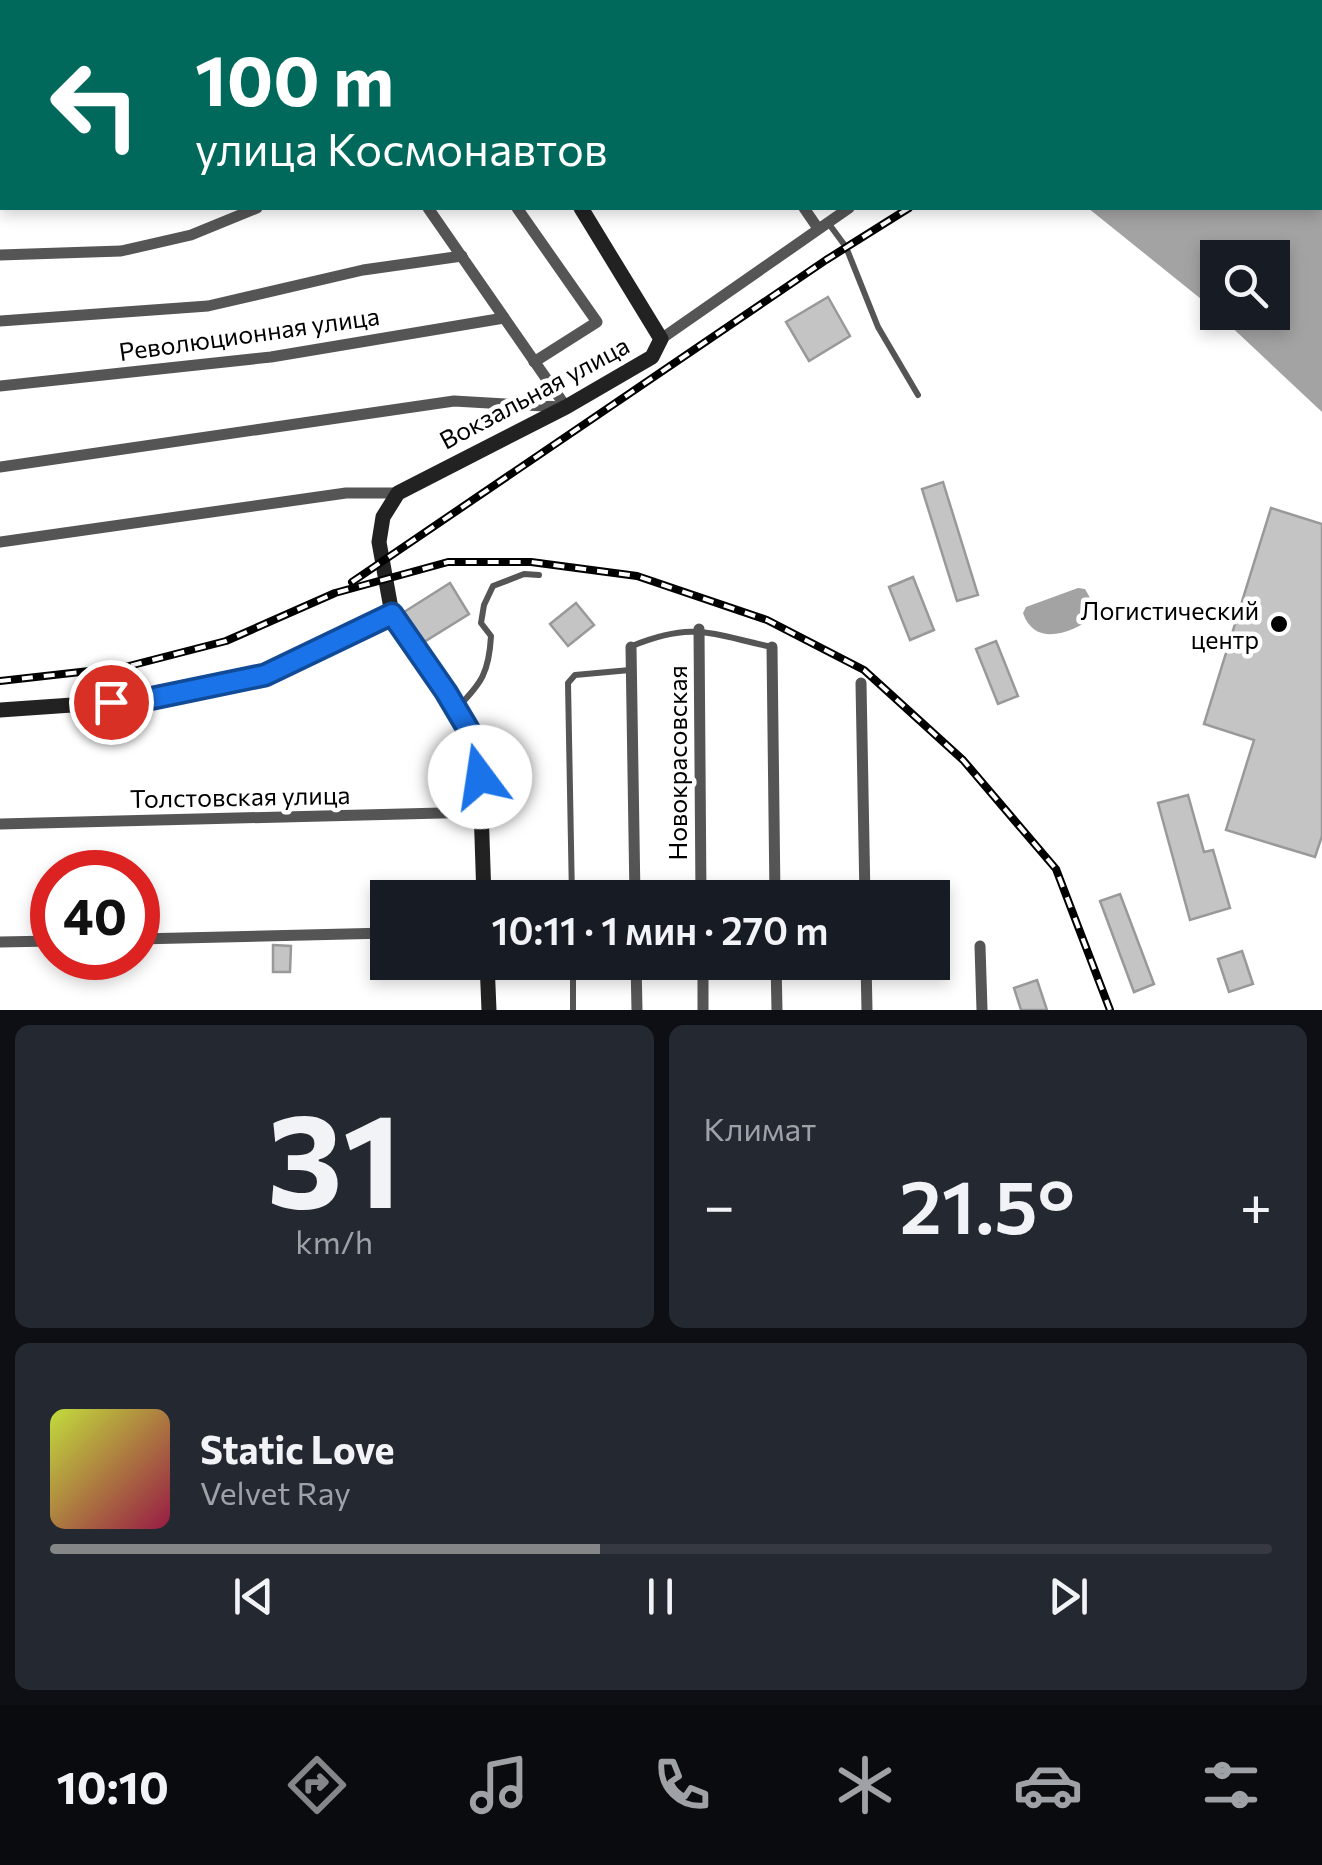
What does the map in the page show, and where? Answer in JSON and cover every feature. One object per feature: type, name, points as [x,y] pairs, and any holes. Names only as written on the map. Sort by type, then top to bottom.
[{"type":"main road","name":"Вокзальная улица","points":[[398,493],[566,408],[652,357],[661,339],[582,210]]},
{"type":"main road","points":[[398,493],[383,517],[379,542],[392,614],[471,734],[480,777],[483,880]]},
{"type":"main road","points":[[0,710],[144,700],[265,675],[392,614]]},
{"type":"main road","points":[[487,980],[489,1010]]},
{"type":"street","points":[[0,255],[121,252],[191,235],[252,210]]},
{"type":"street","points":[[429,210],[566,408]]},
{"type":"street","points":[[518,210],[597,322],[534,362]]},
{"type":"street","points":[[806,210],[822,224]]},
{"type":"street","points":[[661,339],[845,210]]},
{"type":"street","points":[[0,321],[208,306],[363,270],[462,256]]},
{"type":"street","name":"Революционная улица","points":[[0,386],[271,358],[504,318]]},
{"type":"street","points":[[0,466],[454,401],[566,408]]},
{"type":"street","points":[[0,542],[346,494],[398,493]]},
{"type":"street","name":"Новокрасовская","points":[[699,629],[701,880]]},
{"type":"street","points":[[631,646],[636,880]]},
{"type":"street","points":[[772,647],[775,880]]},
{"type":"street","points":[[861,683],[865,880]]},
{"type":"street","name":"Толстовская улица","points":[[0,824],[481,812]]},
{"type":"street","points":[[160,938],[370,933]]},
{"type":"street","points":[[0,942],[30,941]]},
{"type":"street","points":[[980,946],[982,1010]]},
{"type":"street","points":[[636,980],[637,1010]]},
{"type":"street","points":[[702,980],[703,1010]]},
{"type":"street","points":[[776,980],[777,1010]]},
{"type":"street","points":[[866,980],[867,1010]]},
{"type":"lane","points":[[822,224],[846,247],[878,327],[918,395]]},
{"type":"lane","points":[[456,709],[480,685],[490,660],[491,636],[481,623],[484,604],[493,586],[524,574],[539,575]]},
{"type":"lane","points":[[631,646],[662,634],[699,629],[772,647]]},
{"type":"lane","points":[[572,880],[568,683],[575,675],[631,670]]},
{"type":"lane","points":[[573,980],[573,1010]]},
{"type":"shaded area","points":[[1090,210],[1322,210],[1322,412],[1235,330],[1290,330],[1290,240],[1200,240],[1200,298]]},
{"type":"shaded area","points":[[1085,589],[1095,616],[1076,628],[1055,634],[1036,631],[1029,624],[1023,613],[1026,607]]},
{"type":"building","points":[[828,297],[850,336],[809,361],[786,322]]},
{"type":"building","points":[[943,482],[978,595],[957,601],[922,489]]},
{"type":"building","name":"Логистический центр","points":[[1271,508],[1322,524],[1322,836],[1315,857],[1226,830],[1254,740],[1204,724]]},
{"type":"building","points":[[913,577],[934,630],[910,640],[889,587]]},
{"type":"building","points":[[450,583],[469,614],[424,642],[404,612]]},
{"type":"building","points":[[576,603],[594,625],[568,646],[550,624]]},
{"type":"building","points":[[996,641],[1018,696],[998,704],[976,649]]},
{"type":"building","points":[[1188,795],[1204,852],[1213,850],[1230,908],[1190,920],[1158,803]]},
{"type":"building","points":[[1120,894],[1154,984],[1134,992],[1100,901]]},
{"type":"building","points":[[273,945],[291,946],[290,972],[273,972]]},
{"type":"building","points":[[1242,951],[1253,984],[1229,992],[1218,959]]},
{"type":"building","points":[[1037,980],[1047,1010],[1021,1010],[1014,988]]},
{"type":"railway","points":[[352,582],[906,210]]},
{"type":"railway","points":[[0,681],[125,667],[226,641],[335,593],[448,562],[531,562],[637,576],[767,620],[864,670],[963,760],[1056,869],[1110,1010]]},
{"type":"place","name":"Логистический центр","points":[[1279,624]]},
{"type":"route","points":[[111,702],[144,700],[265,675],[392,614],[471,734],[480,777]]}]
